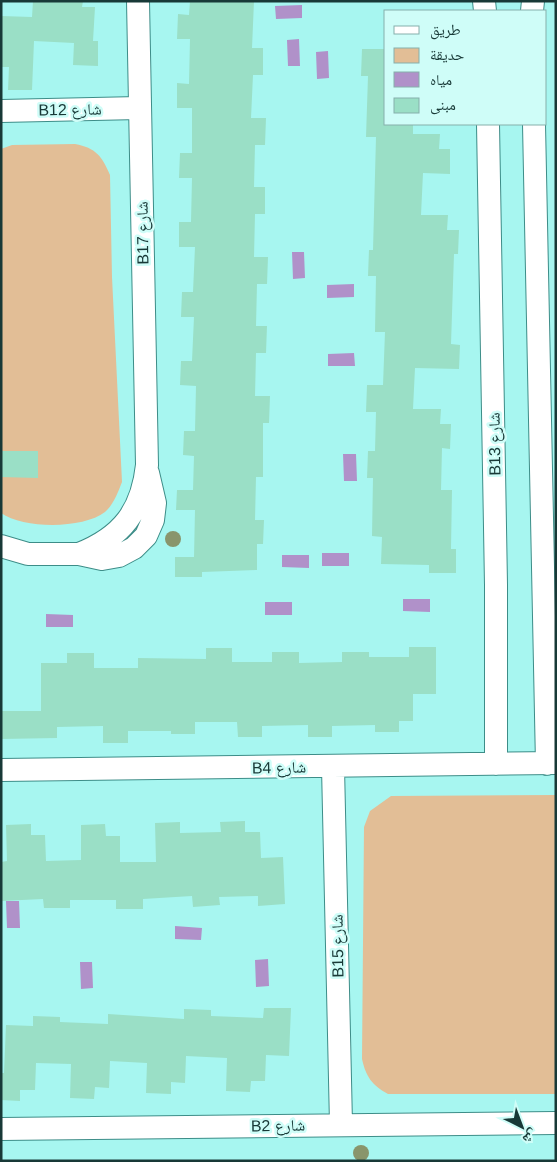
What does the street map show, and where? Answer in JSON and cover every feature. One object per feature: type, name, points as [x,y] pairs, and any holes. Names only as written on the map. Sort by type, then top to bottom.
[{"type":"street","name":"B17 شارع","points":[[28,554],[79,554],[102,559],[119,556],[134,548],[146,536],[153,520],[155,504],[146,465],[138,1]]},
{"type":"street","name":"B12 شارع","points":[[1,111],[139,108]]},
{"type":"street","name":"B13 شارع","points":[[488,125],[496,585],[496,764]]},
{"type":"street","points":[[534,125],[552,763]]},
{"type":"street","points":[[1,546],[28,554]]},
{"type":"street","points":[[1,560],[28,554]]},
{"type":"street","name":"B4 شارع","points":[[1,770],[552,763]]},
{"type":"street","name":"B15 شارع","points":[[333,767],[340,1124]]},
{"type":"street","name":"B2 شارع","points":[[1,1129],[556,1123]]},
{"type":"green space","points":[[75,144],[88,148],[97,154],[110,175],[112,277],[122,482],[111,505],[105,512],[95,518],[68,524],[38,524],[24,522],[1,513],[1,149],[12,145]]},
{"type":"green space","points":[[556,795],[556,1094],[388,1094],[371,1080],[362,1059],[364,827],[370,811],[391,796]]},
{"type":"water","points":[[302,5],[302,18],[276,19],[275,6]]},
{"type":"water","points":[[299,39],[300,66],[288,66],[287,40]]},
{"type":"water","points":[[328,51],[329,78],[317,79],[316,52]]},
{"type":"water","points":[[292,252],[304,252],[305,278],[293,279]]},
{"type":"water","points":[[354,284],[354,297],[327,298],[327,285]]},
{"type":"water","points":[[354,353],[355,366],[328,366],[328,354]]},
{"type":"water","points":[[343,454],[356,454],[357,481],[344,481]]},
{"type":"water","points":[[322,553],[349,553],[349,566],[322,566]]},
{"type":"water","points":[[282,555],[309,555],[309,568],[282,567]]},
{"type":"water","points":[[403,599],[430,599],[430,612],[403,611]]},
{"type":"water","points":[[265,602],[292,602],[292,615],[265,615]]},
{"type":"water","points":[[46,614],[73,615],[73,627],[46,627]]},
{"type":"water","points":[[6,901],[19,901],[20,928],[7,928]]},
{"type":"water","points":[[175,926],[202,928],[201,940],[175,939]]},
{"type":"water","points":[[268,959],[269,986],[256,987],[255,960]]},
{"type":"water","points":[[80,962],[92,962],[93,988],[81,989]]},
{"type":"building","points":[[33,1],[83,1],[82,7],[95,7],[93,41],[98,41],[98,66],[73,65],[74,43],[34,41],[32,90],[8,90],[9,67],[1,67],[1,16],[32,17]]},
{"type":"building","points":[[190,1],[254,1],[252,48],[263,48],[263,75],[253,75],[251,118],[266,118],[265,145],[255,145],[254,187],[265,187],[265,214],[255,214],[254,257],[268,257],[267,284],[257,284],[256,326],[267,326],[266,353],[256,353],[255,396],[270,396],[269,423],[263,423],[263,477],[256,477],[255,520],[264,520],[263,544],[257,544],[257,570],[202,572],[202,577],[175,577],[175,557],[194,557],[195,510],[176,510],[177,490],[193,490],[194,456],[183,455],[184,431],[195,431],[196,386],[180,385],[181,361],[192,361],[194,317],[181,317],[182,292],[193,292],[195,247],[179,247],[179,222],[191,222],[192,178],[179,178],[180,153],[192,153],[192,108],[177,108],[177,83],[189,84],[190,39],[177,39],[178,14],[189,15]]},
{"type":"building","points":[[362,49],[384,49],[384,125],[413,125],[413,134],[440,134],[439,149],[450,149],[450,174],[423,173],[421,215],[448,215],[447,230],[459,230],[458,254],[454,254],[451,344],[460,345],[459,369],[415,368],[413,409],[441,409],[440,424],[451,424],[450,449],[442,448],[441,490],[452,490],[451,549],[456,549],[456,573],[429,573],[429,565],[381,564],[382,537],[372,536],[373,478],[367,478],[368,451],[375,451],[376,412],[366,412],[367,385],[383,385],[385,332],[375,332],[376,276],[368,276],[369,250],[373,250],[376,137],[366,137],[368,76],[361,76]]},
{"type":"building","points":[[1,451],[38,451],[38,478],[1,477]]},
{"type":"building","points":[[409,647],[436,647],[436,694],[413,694],[413,721],[399,721],[399,732],[375,732],[375,725],[332,726],[332,737],[308,737],[308,725],[262,726],[262,737],[238,737],[237,722],[195,722],[195,734],[171,734],[171,731],[128,731],[128,743],[103,743],[103,726],[57,727],[57,738],[1,739],[1,711],[41,711],[41,663],[67,663],[67,653],[94,653],[94,668],[138,668],[138,658],[206,659],[206,648],[232,648],[232,662],[272,662],[272,652],[299,652],[299,663],[342,662],[342,652],[369,652],[369,657],[409,657]]},
{"type":"building","points":[[245,821],[245,832],[260,832],[261,858],[283,857],[285,904],[258,906],[258,896],[219,897],[220,905],[193,907],[192,896],[143,899],[143,909],[116,909],[116,900],[70,900],[70,908],[44,908],[43,899],[1,901],[1,862],[7,861],[6,825],[31,824],[31,835],[45,835],[46,861],[81,860],[81,825],[105,824],[106,836],[120,836],[120,862],[156,862],[155,823],[180,822],[180,833],[221,832],[220,822]]},
{"type":"building","points":[[264,1008],[291,1008],[289,1056],[266,1055],[265,1081],[251,1081],[250,1092],[226,1091],[227,1058],[186,1056],[185,1083],[171,1082],[171,1094],[146,1093],[147,1063],[110,1061],[109,1088],[95,1087],[94,1099],[70,1098],[71,1064],[36,1063],[35,1090],[20,1090],[20,1101],[1,1100],[1,1073],[4,1073],[6,1025],[33,1026],[33,1016],[60,1017],[60,1022],[108,1024],[108,1014],[184,1019],[184,1009],[211,1010],[211,1016],[263,1018]]}]
